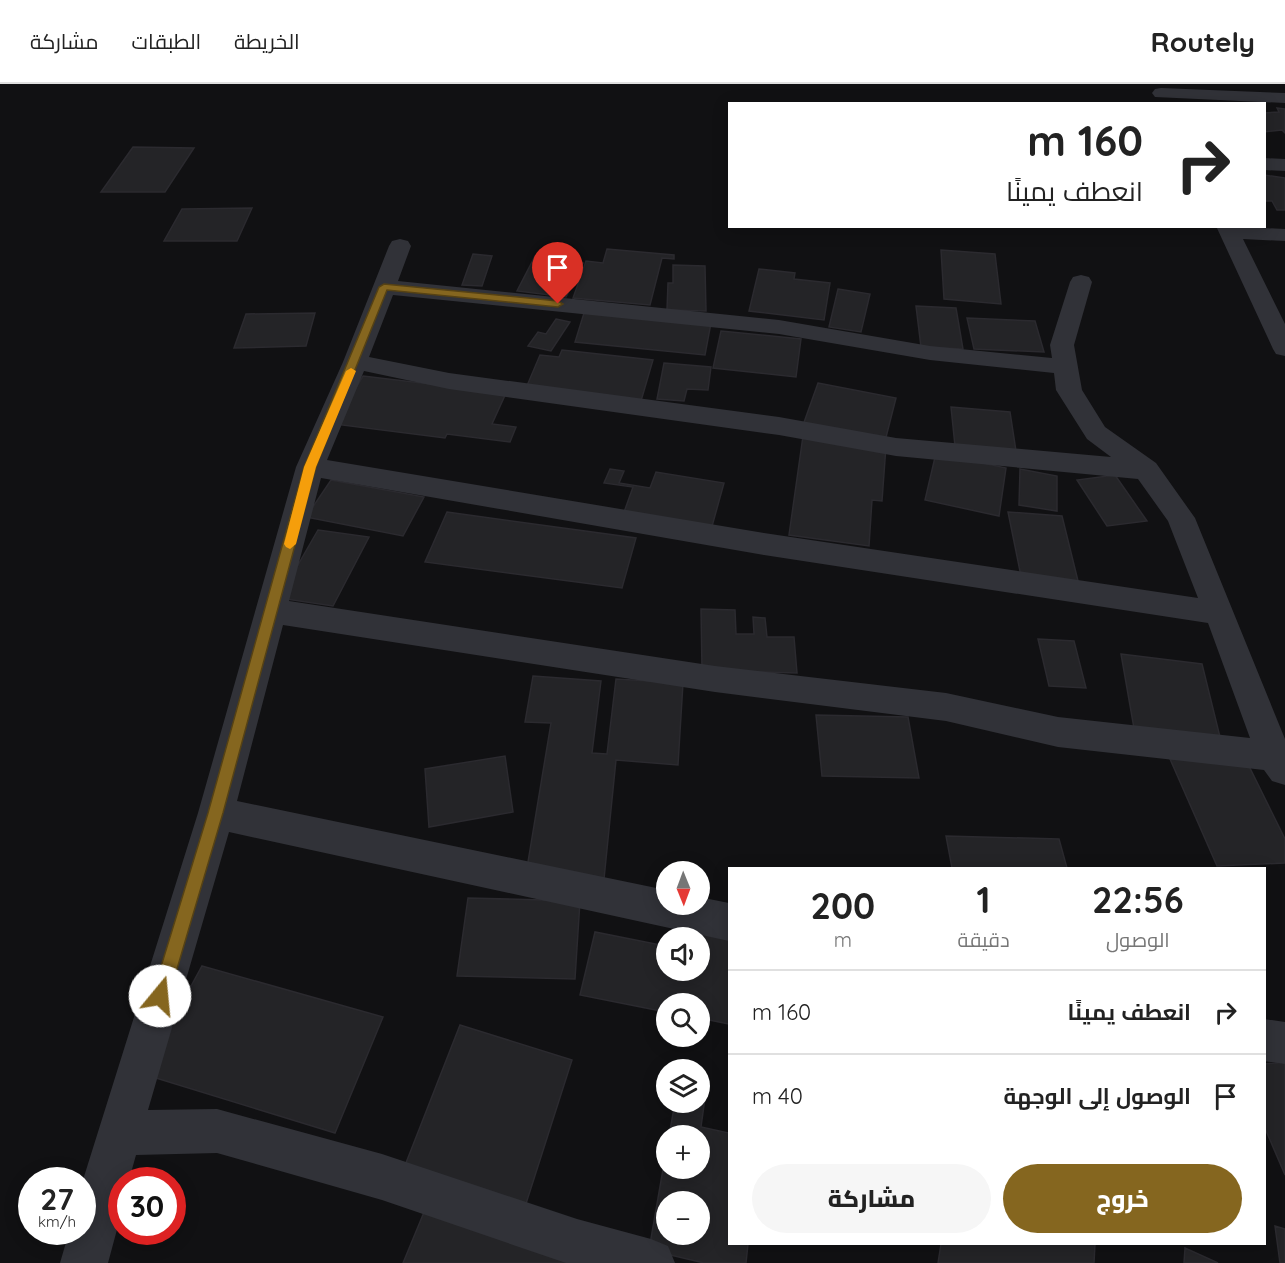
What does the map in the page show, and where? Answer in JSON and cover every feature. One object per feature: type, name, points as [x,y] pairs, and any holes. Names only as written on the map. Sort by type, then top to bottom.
[{"type":"street","points":[[1224,96],[1241,85],[1285,86]]},
{"type":"street","points":[[1161,93],[1285,98]]},
{"type":"street","points":[[1227,229],[1285,235]]},
{"type":"street","points":[[1227,229],[1277,315],[1285,349]]},
{"type":"street","points":[[84,1263],[119,1133],[216,813],[310,467],[355,362],[400,246]]},
{"type":"street","points":[[272,611],[715,679],[946,707],[1058,732],[1279,763],[1181,518],[1146,470],[1096,433],[1069,390],[1062,345],[1081,282]]},
{"type":"street","points":[[384,287],[779,327],[930,353],[1066,367]]},
{"type":"street","points":[[355,362],[449,381],[779,426],[896,447],[1146,470]]},
{"type":"street","points":[[310,467],[627,522],[998,582],[1220,613]]},
{"type":"street","points":[[216,813],[728,922]]},
{"type":"street","points":[[1266,1040],[1285,1043]]},
{"type":"street","points":[[119,1133],[218,1131],[382,1177],[577,1243],[651,1263]]},
{"type":"building","points":[[1277,108],[1285,109],[1285,133],[1282,130],[1266,132],[1266,113],[1279,112]]},
{"type":"building","points":[[133,147],[194,148],[165,192],[101,192]]},
{"type":"building","points":[[1266,175],[1285,178],[1285,210],[1277,210],[1272,201],[1266,201]]},
{"type":"building","points":[[252,208],[237,241],[164,241],[182,209]]},
{"type":"building","points":[[607,249],[674,255],[674,259],[662,258],[650,305],[573,298],[586,261],[603,263]]},
{"type":"building","points":[[941,250],[995,254],[1001,304],[944,299]]},
{"type":"building","points":[[473,254],[492,256],[482,286],[462,285]]},
{"type":"building","points":[[535,256],[583,263],[566,297],[517,291]]},
{"type":"building","points":[[673,265],[705,266],[706,311],[667,310],[668,283],[673,283]]},
{"type":"building","points":[[759,269],[795,273],[794,279],[830,283],[824,320],[749,311]]},
{"type":"building","points":[[838,289],[870,294],[861,332],[829,327]]},
{"type":"building","points":[[916,306],[956,308],[963,349],[921,347]]},
{"type":"building","points":[[315,313],[306,346],[234,348],[246,314]]},
{"type":"building","points":[[584,313],[711,323],[705,355],[575,342]]},
{"type":"building","points":[[967,318],[1035,321],[1044,352],[974,349]]},
{"type":"building","points":[[556,319],[570,322],[551,351],[528,346],[538,332],[546,334]]},
{"type":"building","points":[[721,331],[801,339],[796,377],[713,368]]},
{"type":"building","points":[[562,350],[653,360],[641,401],[526,388],[540,355],[559,357]]},
{"type":"building","points":[[664,363],[711,367],[708,390],[687,389],[684,401],[657,399]]},
{"type":"building","points":[[363,376],[506,393],[492,424],[516,427],[510,442],[447,434],[445,438],[334,424]]},
{"type":"building","points":[[818,383],[896,398],[884,445],[802,428]]},
{"type":"building","points":[[951,407],[1010,412],[1016,451],[955,446]]},
{"type":"building","points":[[803,436],[886,446],[882,501],[872,500],[869,546],[789,535]]},
{"type":"building","points":[[936,453],[1006,468],[999,516],[925,500]]},
{"type":"building","points":[[610,469],[624,471],[619,483],[650,488],[656,472],[724,483],[711,530],[623,515],[633,487],[604,483]]},
{"type":"building","points":[[1020,469],[1057,476],[1057,511],[1019,505]]},
{"type":"building","points":[[1115,475],[1147,521],[1107,526],[1077,480]]},
{"type":"building","points":[[331,480],[424,497],[403,536],[306,517]]},
{"type":"building","points":[[447,512],[636,538],[622,588],[425,562]]},
{"type":"building","points":[[1008,512],[1062,516],[1079,585],[1022,581]]},
{"type":"building","points":[[318,530],[369,537],[333,606],[279,598]]},
{"type":"building","points":[[701,609],[735,610],[736,634],[754,634],[753,617],[765,618],[767,637],[794,637],[797,673],[702,670]]},
{"type":"building","points":[[1038,639],[1074,641],[1086,688],[1049,686]]},
{"type":"building","points":[[1121,654],[1202,664],[1222,745],[1135,734]]},
{"type":"building","points":[[533,676],[601,681],[592,753],[607,754],[616,679],[683,683],[678,765],[616,760],[604,879],[526,874],[551,723],[525,722]]},
{"type":"building","points":[[816,715],[908,717],[919,778],[822,776]]},
{"type":"building","points":[[505,756],[513,812],[429,827],[425,769]]},
{"type":"building","points":[[1244,756],[1285,839],[1285,863],[1217,866],[1170,759]]},
{"type":"building","points":[[946,836],[1059,839],[1067,867],[952,867]]},
{"type":"building","points":[[468,898],[580,901],[575,979],[457,976]]},
{"type":"building","points":[[710,930],[728,934],[728,1024],[710,1020],[710,993],[656,993],[656,1010],[580,995],[595,932],[656,944],[656,981],[710,981]]},
{"type":"building","points":[[202,966],[383,1017],[335,1133],[143,1074]]},
{"type":"building","points":[[460,1025],[572,1060],[523,1213],[402,1173]]},
{"type":"building","points":[[1285,1062],[1285,1175],[1266,1131],[1266,1064]]},
{"type":"building","points":[[673,1113],[703,1113],[701,1125],[671,1125]]},
{"type":"building","points":[[710,1129],[728,1133],[728,1245],[748,1245],[746,1263],[704,1263],[649,1250],[656,1210],[656,1245],[710,1245],[710,1191],[659,1191],[661,1179],[710,1179]]},
{"type":"building","points":[[427,1205],[578,1263],[403,1263]]},
{"type":"building","points":[[1275,1226],[1285,1229],[1285,1263],[1280,1263]]},
{"type":"building","points":[[941,1245],[1095,1245],[1094,1263],[938,1263]]},
{"type":"building","points":[[1185,1248],[1218,1263],[1184,1263]]},
{"type":"slow traffic","points":[[290,544],[310,467],[351,371]]},
{"type":"route","points":[[160,996],[216,813],[310,467],[384,287],[558,304]]}]
